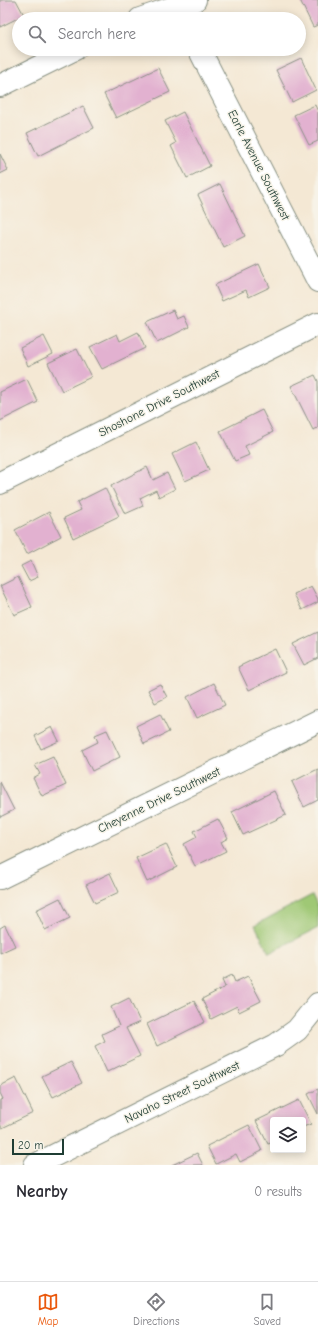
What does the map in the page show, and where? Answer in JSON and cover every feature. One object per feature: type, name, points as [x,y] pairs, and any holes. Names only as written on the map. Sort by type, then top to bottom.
[{"type":"street","points":[[163,12],[183,6]]},
{"type":"street","points":[[0,86],[61,56]]},
{"type":"street","name":"Earle Avenue Southwest","points":[[203,56],[318,282]]},
{"type":"street","name":"Shoshone Drive Southwest","points":[[0,483],[318,324]]},
{"type":"street","name":"Cheyenne Drive Southwest","points":[[0,878],[318,721]]},
{"type":"street","name":"Navaho Street Southwest","points":[[36,1165],[276,1045],[297,1030],[318,1004]]},
{"type":"green space","points":[[312,895],[318,907],[318,928],[269,953],[255,925]]},
{"type":"building","points":[[0,0],[16,0],[22,12],[12,12],[12,21],[0,27]]},
{"type":"building","points":[[300,0],[318,0],[318,25],[313,27]]},
{"type":"building","points":[[301,58],[316,90],[292,102],[276,70]]},
{"type":"building","points":[[158,68],[170,92],[116,118],[104,94]]},
{"type":"building","points":[[315,105],[318,112],[318,141],[309,145],[294,115]]},
{"type":"building","points":[[83,106],[94,128],[38,156],[27,133]]},
{"type":"building","points":[[183,112],[210,166],[187,178],[171,146],[176,143],[165,121]]},
{"type":"building","points":[[0,154],[8,170],[0,174]]},
{"type":"building","points":[[220,184],[245,236],[223,247],[198,195]]},
{"type":"building","points":[[259,264],[270,287],[249,297],[246,290],[222,301],[215,285]]},
{"type":"building","points":[[173,310],[177,319],[184,316],[189,327],[157,343],[147,322]]},
{"type":"building","points":[[138,332],[145,348],[102,369],[90,347],[117,334],[120,341]]},
{"type":"building","points":[[44,336],[53,354],[28,366],[20,348]]},
{"type":"building","points":[[77,349],[91,377],[62,391],[48,363]]},
{"type":"building","points":[[315,375],[318,381],[318,428],[313,430],[291,386]]},
{"type":"building","points":[[27,379],[38,402],[0,421],[0,392]]},
{"type":"building","points":[[262,410],[273,432],[245,446],[249,455],[235,461],[220,431]]},
{"type":"building","points":[[196,442],[209,470],[185,481],[172,454]]},
{"type":"building","points":[[147,467],[153,480],[167,473],[175,489],[159,497],[156,490],[140,498],[143,506],[125,514],[111,486]]},
{"type":"building","points":[[105,488],[119,516],[73,538],[64,518],[81,510],[77,502]]},
{"type":"building","points":[[49,512],[61,536],[27,554],[15,530]]},
{"type":"building","points":[[31,561],[38,577],[29,581],[21,566]]},
{"type":"building","points":[[18,577],[32,607],[14,615],[0,586]]},
{"type":"building","points":[[311,586],[318,599],[318,602],[302,610],[294,594]]},
{"type":"building","points":[[318,632],[318,658],[304,665],[293,644]]},
{"type":"building","points":[[275,649],[286,672],[249,690],[238,667]]},
{"type":"building","points":[[214,683],[225,705],[197,718],[187,697]]},
{"type":"building","points":[[160,684],[167,697],[155,703],[148,690]]},
{"type":"building","points":[[160,714],[169,732],[144,744],[136,726]]},
{"type":"building","points":[[52,727],[59,741],[41,749],[35,736]]},
{"type":"building","points":[[107,730],[120,757],[92,771],[82,750],[98,742],[95,735]]},
{"type":"building","points":[[53,757],[66,785],[42,796],[33,778],[40,774],[35,765]]},
{"type":"building","points":[[318,769],[318,800],[304,807],[292,782]]},
{"type":"building","points":[[0,782],[14,810],[0,817]]},
{"type":"building","points":[[274,791],[286,815],[243,835],[232,812]]},
{"type":"building","points":[[218,819],[228,838],[221,842],[226,851],[195,866],[184,844],[197,837],[194,831]]},
{"type":"building","points":[[166,844],[177,867],[147,882],[136,858]]},
{"type":"building","points":[[110,873],[119,892],[95,903],[86,885]]},
{"type":"building","points":[[60,898],[70,918],[45,930],[36,910]]},
{"type":"building","points":[[5,925],[15,946],[0,953],[0,928]]},
{"type":"building","points":[[232,975],[235,982],[248,976],[261,1001],[239,1012],[237,1006],[211,1019],[202,999],[225,987],[222,980]]},
{"type":"building","points":[[129,998],[140,1022],[126,1028],[140,1056],[107,1072],[95,1046],[105,1041],[102,1034],[119,1026],[111,1007]]},
{"type":"building","points":[[194,1001],[205,1022],[157,1046],[147,1024]]},
{"type":"building","points":[[71,1062],[82,1083],[53,1097],[42,1076]]},
{"type":"building","points":[[16,1078],[33,1113],[2,1128],[0,1124],[0,1100],[3,1099],[0,1093],[0,1086]]},
{"type":"building","points":[[318,1089],[318,1114],[308,1094]]},
{"type":"building","points":[[299,1100],[311,1124],[306,1126],[306,1117],[270,1117],[270,1143],[268,1144],[256,1121]]},
{"type":"building","points":[[249,1125],[262,1151],[240,1162],[236,1154],[216,1164],[207,1146]]},
{"type":"building","points":[[197,1153],[203,1165],[172,1165]]}]
